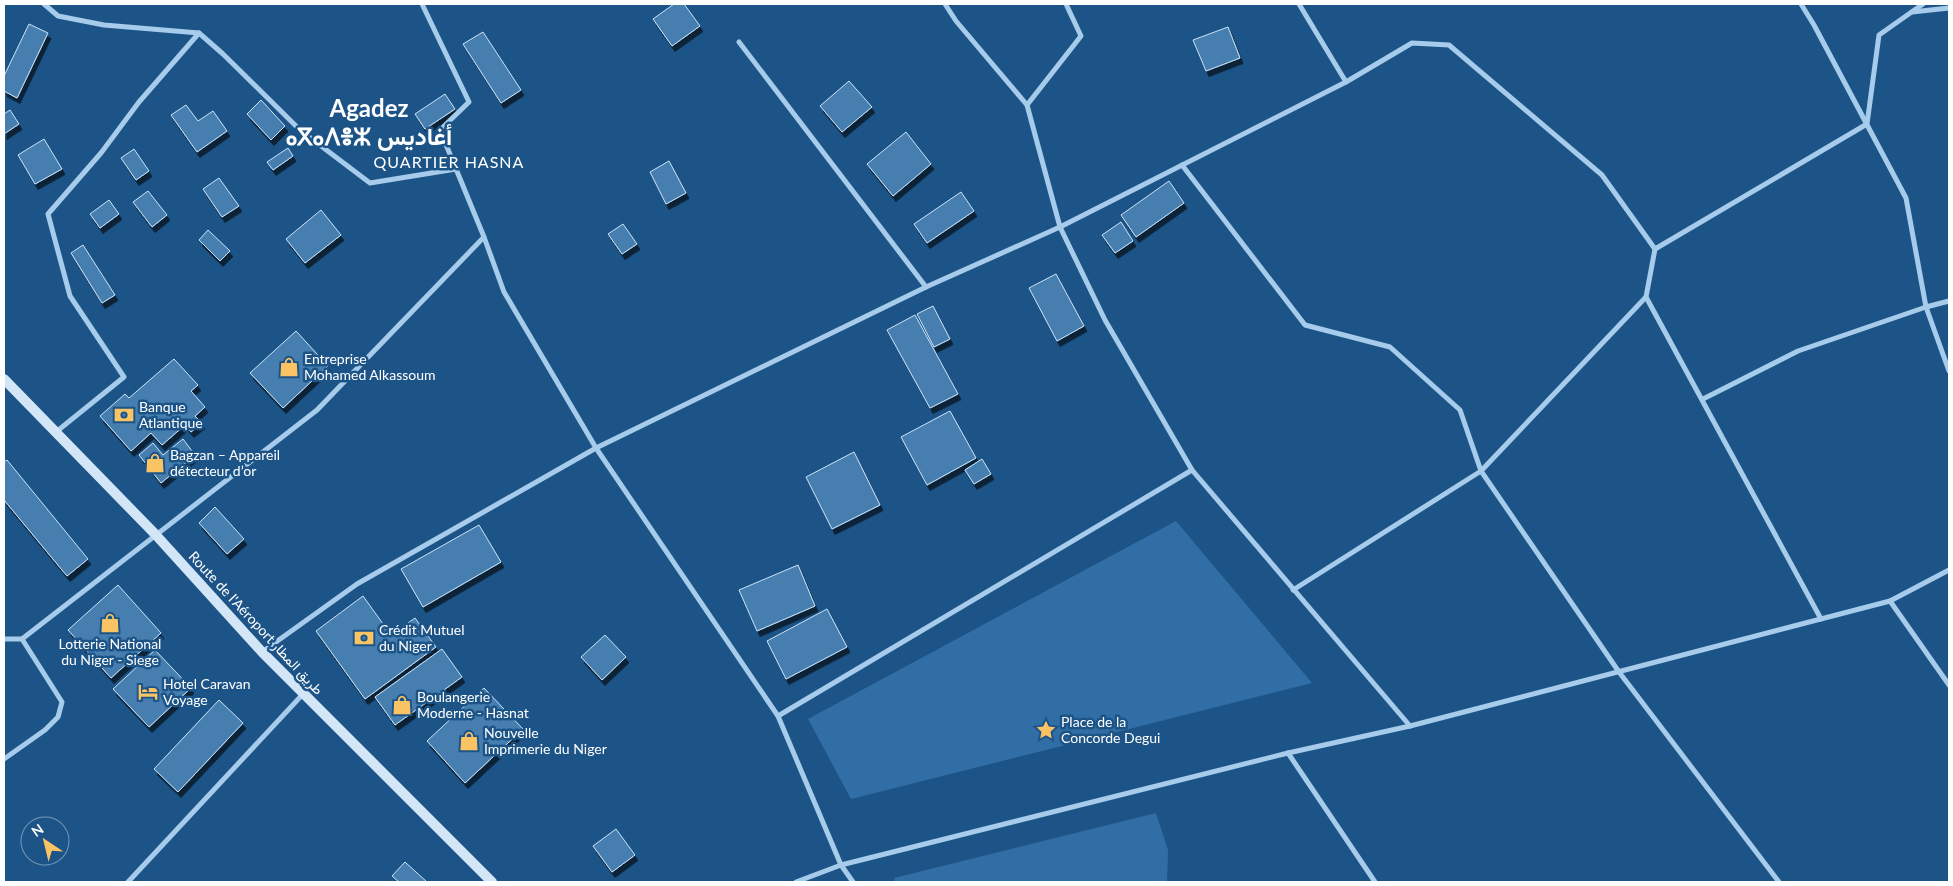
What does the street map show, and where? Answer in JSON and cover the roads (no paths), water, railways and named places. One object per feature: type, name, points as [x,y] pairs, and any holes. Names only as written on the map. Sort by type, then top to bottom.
[{"type":"main road","name":"Route de l'Aéroport طريق المطار","points":[[4,378],[156,534],[262,652],[492,882]]},
{"type":"street","points":[[44,4],[58,16],[104,25],[199,33],[300,130],[370,183],[456,169]]},
{"type":"street","points":[[422,4],[469,102],[440,130],[484,237],[504,292],[596,448],[778,716],[841,865],[853,882]]},
{"type":"street","points":[[945,4],[956,21],[1026,106],[1060,227],[1105,320],[1192,470],[1410,726]]},
{"type":"street","points":[[1026,106],[1081,36],[1066,4]]},
{"type":"street","points":[[1299,4],[1346,82]]},
{"type":"street","points":[[1801,4],[1906,198],[1926,307],[1949,371]]},
{"type":"street","points":[[1867,124],[1879,34],[1923,4]]},
{"type":"street","points":[[1910,13],[1949,8]]},
{"type":"street","points":[[56,432],[124,376],[70,296],[48,214],[101,153],[139,102],[199,33]]},
{"type":"street","points":[[739,42],[926,287]]},
{"type":"street","points":[[262,652],[357,584],[596,448],[926,287],[1060,227],[1346,82],[1412,42],[1449,45],[1602,175],[1655,249],[1646,297],[1481,471],[1293,590]]},
{"type":"street","points":[[1655,249],[1867,124]]},
{"type":"street","points":[[1182,165],[1305,325],[1390,347],[1460,410],[1481,471],[1619,672],[1779,882]]},
{"type":"street","points":[[4,639],[22,639],[317,410],[484,237]]},
{"type":"street","points":[[1646,297],[1821,619]]},
{"type":"street","points":[[1703,399],[1798,351],[1949,300]]},
{"type":"street","points":[[778,716],[1192,470]]},
{"type":"street","points":[[796,882],[841,865],[1288,753],[1410,726],[1821,619],[1890,600],[1949,570]]},
{"type":"street","points":[[1890,600],[1949,685]]},
{"type":"street","points":[[4,759],[51,723],[58,716],[62,702],[22,639]]},
{"type":"street","points":[[128,882],[303,694]]},
{"type":"street","points":[[1288,753],[1375,882]]},
{"type":"place","name":"Entreprise Mohamed Alkassoum","points":[[289,367]]},
{"type":"place","name":"Banque Atlantique","points":[[124,415]]},
{"type":"place","name":"Bagzan – Appareil détecteur d’or","points":[[155,463]]},
{"type":"place","name":"Lotterie National du Niger - Siege","points":[[110,623]]},
{"type":"place","name":"Crédit Mutuel du Niger","points":[[364,638]]},
{"type":"place","name":"Hotel Caravan Voyage","points":[[148,692]]},
{"type":"place","name":"Boulangerie Moderne - Hasnat","points":[[402,705]]},
{"type":"place","name":"Place de la Concorde Degui","points":[[1046,730]]},
{"type":"place","name":"Nouvelle Imprimerie du Niger","points":[[469,741]]},
{"type":"district","name":"Agadez ⴰⴳⴰⴷⴻⵣ أغاديس","points":[[369,123]]},
{"type":"district","name":"QUARTIER HASNA","points":[[449,162]]}]
